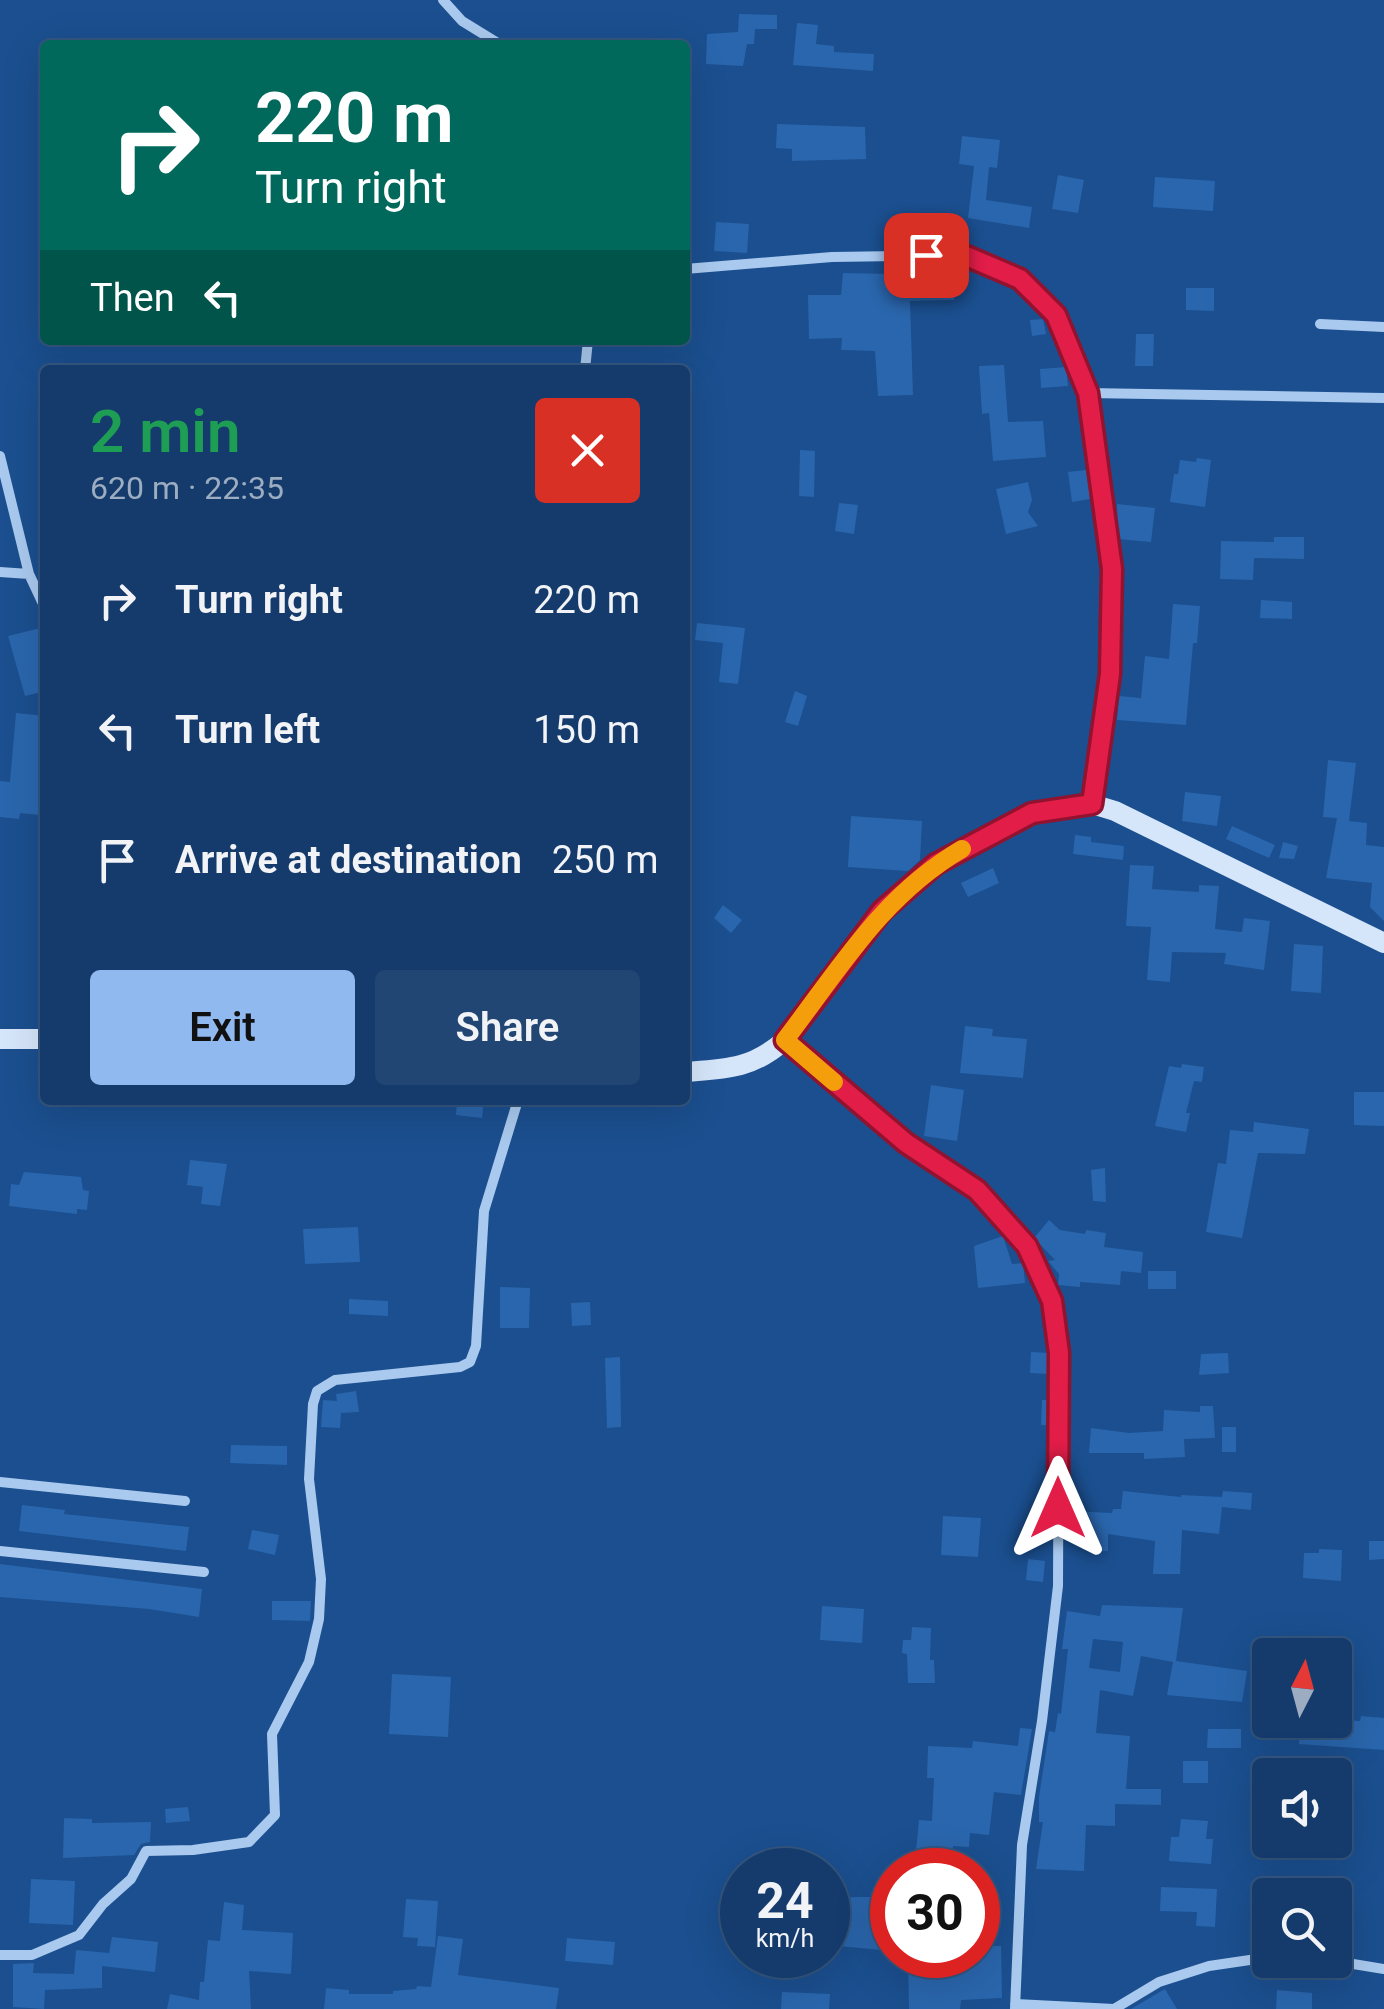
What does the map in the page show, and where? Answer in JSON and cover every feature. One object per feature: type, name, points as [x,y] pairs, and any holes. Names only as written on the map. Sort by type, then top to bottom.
[{"type":"main road","points":[[690,1072],[737,1068],[766,1056],[785,1040],[882,911],[936,864],[1032,813],[1092,804],[1115,811],[1384,942]]},
{"type":"main road","points":[[0,1039],[40,1039]]},
{"type":"street","points":[[443,0],[462,21],[493,40]]},
{"type":"street","points":[[690,269],[832,258],[964,255],[1020,279],[1056,315],[1088,393],[1112,569],[1110,674],[1092,804]]},
{"type":"street","points":[[1320,324],[1384,327]]},
{"type":"street","points":[[1088,393],[1384,398]]},
{"type":"street","points":[[0,456],[29,574],[40,597]]},
{"type":"street","points":[[0,572],[29,574]]},
{"type":"street","points":[[785,1040],[906,1143],[977,1190],[1027,1246],[1052,1301],[1059,1353],[1058,1586],[1022,1846],[1015,2006],[1114,2009],[1159,1982],[1209,1966],[1252,1960]]},
{"type":"street","points":[[0,1956],[32,1956],[79,1935],[103,1904],[131,1878],[146,1851],[193,1850],[249,1842],[275,1814],[272,1734],[309,1662],[319,1619],[321,1578],[309,1479],[317,1391],[336,1380],[460,1367],[470,1362],[476,1346],[484,1211],[516,1105]]},
{"type":"street","points":[[0,1482],[185,1501]]},
{"type":"street","points":[[0,1551],[204,1572]]},
{"type":"street","points":[[1352,1964],[1384,1969]]},
{"type":"building","points":[[739,14],[777,15],[777,29],[755,29],[754,44],[747,44],[743,66],[706,64],[707,34],[738,32]]},
{"type":"building","points":[[797,23],[818,25],[816,44],[834,46],[834,52],[874,54],[873,71],[793,65]]},
{"type":"building","points":[[777,124],[865,127],[866,159],[792,161],[792,149],[776,148]]},
{"type":"building","points":[[962,136],[1000,140],[997,168],[989,167],[986,200],[1032,207],[1029,228],[968,218],[974,166],[959,164]]},
{"type":"building","points":[[1058,175],[1084,180],[1078,213],[1052,209]]},
{"type":"building","points":[[1155,177],[1215,181],[1213,211],[1153,207]]},
{"type":"building","points":[[716,222],[749,224],[747,253],[714,251]]},
{"type":"building","points":[[891,270],[954,274],[954,300],[910,301],[913,395],[878,396],[875,351],[841,350],[842,338],[809,339],[808,295],[841,295],[843,273],[891,274]]},
{"type":"building","points":[[1186,288],[1214,288],[1214,311],[1186,310]]},
{"type":"building","points":[[1043,319],[1046,334],[1032,336],[1030,320]]},
{"type":"building","points":[[1136,334],[1154,334],[1153,366],[1135,366]]},
{"type":"building","points":[[1004,365],[1008,422],[1043,421],[1046,457],[993,461],[989,413],[982,414],[979,366]]},
{"type":"building","points":[[1066,367],[1068,386],[1041,388],[1040,369]]},
{"type":"building","points":[[800,450],[815,451],[814,497],[799,496]]},
{"type":"building","points":[[1197,458],[1211,460],[1205,507],[1170,502],[1180,460],[1196,462]]},
{"type":"building","points":[[1086,470],[1090,499],[1072,502],[1068,472]]},
{"type":"building","points":[[1028,482],[1032,500],[1028,512],[1038,526],[1006,534],[996,489]]},
{"type":"building","points":[[839,503],[858,505],[854,534],[835,531]]},
{"type":"building","points":[[1117,504],[1155,508],[1151,542],[1118,539]]},
{"type":"building","points":[[1274,537],[1304,537],[1304,559],[1254,558],[1253,580],[1220,579],[1221,541],[1274,542]]},
{"type":"building","points":[[1261,600],[1292,602],[1292,619],[1260,618]]},
{"type":"building","points":[[1173,604],[1200,606],[1186,725],[1117,720],[1119,696],[1141,698],[1145,656],[1169,659]]},
{"type":"building","points":[[697,623],[745,628],[738,684],[719,682],[723,643],[695,640]]},
{"type":"building","points":[[40,628],[40,692],[25,696],[8,636]]},
{"type":"building","points":[[795,691],[807,696],[798,726],[785,722]]},
{"type":"building","points":[[16,713],[40,715],[39,815],[0,817],[0,781],[10,782]]},
{"type":"building","points":[[1328,760],[1356,763],[1349,821],[1367,823],[1366,845],[1384,847],[1384,921],[1370,907],[1372,883],[1326,878],[1337,818],[1323,817]]},
{"type":"building","points":[[1185,792],[1221,796],[1217,826],[1182,821]]},
{"type":"building","points":[[851,816],[922,821],[920,860],[908,871],[848,867]]},
{"type":"building","points":[[1232,826],[1275,845],[1269,858],[1226,839]]},
{"type":"building","points":[[1075,835],[1091,837],[1091,842],[1124,846],[1123,860],[1073,854]]},
{"type":"building","points":[[1283,842],[1298,846],[1294,859],[1279,858]]},
{"type":"building","points":[[1130,865],[1154,866],[1152,889],[1199,892],[1199,885],[1219,886],[1215,929],[1242,932],[1244,918],[1270,921],[1264,970],[1224,964],[1226,953],[1172,952],[1170,982],[1147,980],[1151,927],[1126,926]]},
{"type":"building","points":[[993,868],[999,883],[968,897],[961,883]]},
{"type":"building","points":[[723,905],[742,920],[731,933],[714,918]]},
{"type":"building","points":[[1294,944],[1323,946],[1321,993],[1291,991]]},
{"type":"building","points":[[965,1026],[993,1029],[992,1036],[1027,1039],[1023,1078],[960,1073]]},
{"type":"building","points":[[1182,1064],[1204,1067],[1202,1082],[1194,1081],[1186,1132],[1155,1126],[1169,1066],[1181,1068]]},
{"type":"building","points":[[931,1085],[964,1090],[957,1141],[924,1136]]},
{"type":"building","points":[[1354,1092],[1384,1092],[1384,1126],[1354,1125]]},
{"type":"building","points":[[457,1105],[483,1105],[482,1118],[456,1115]]},
{"type":"building","points":[[1254,1122],[1309,1129],[1305,1154],[1258,1153],[1242,1238],[1206,1232],[1218,1163],[1226,1164],[1230,1130],[1253,1132]]},
{"type":"building","points":[[190,1160],[227,1164],[220,1206],[201,1204],[203,1187],[187,1185]]},
{"type":"building","points":[[1105,1168],[1106,1202],[1093,1201],[1091,1170]]},
{"type":"building","points":[[24,1172],[81,1177],[83,1190],[89,1191],[87,1210],[77,1209],[77,1214],[9,1206],[11,1184],[19,1185]]},
{"type":"building","points":[[1049,1220],[1060,1230],[1106,1233],[1104,1247],[1143,1252],[1141,1273],[1121,1271],[1120,1285],[1058,1285],[1059,1274],[1048,1261],[1055,1260],[1034,1238]]},
{"type":"building","points":[[358,1227],[360,1262],[305,1264],[303,1229]]},
{"type":"building","points":[[1003,1236],[1012,1264],[1023,1263],[1025,1283],[978,1288],[974,1246]]},
{"type":"building","points":[[1148,1271],[1176,1271],[1176,1289],[1148,1289]]},
{"type":"building","points":[[500,1287],[530,1288],[529,1328],[500,1328]]},
{"type":"building","points":[[349,1299],[388,1301],[388,1316],[349,1314]]},
{"type":"building","points":[[590,1302],[591,1325],[572,1326],[571,1303]]},
{"type":"building","points":[[1031,1352],[1050,1353],[1050,1374],[1030,1373]]},
{"type":"building","points":[[1228,1353],[1229,1373],[1199,1375],[1201,1354]]},
{"type":"building","points":[[620,1357],[621,1427],[607,1428],[605,1358]]},
{"type":"building","points":[[356,1391],[359,1412],[341,1413],[340,1428],[321,1427],[323,1400],[337,1401],[336,1394]]},
{"type":"building","points":[[1042,1400],[1050,1400],[1050,1425],[1041,1425]]},
{"type":"building","points":[[1200,1406],[1213,1406],[1215,1438],[1184,1439],[1185,1457],[1144,1459],[1144,1453],[1089,1453],[1091,1428],[1129,1433],[1163,1431],[1164,1410],[1200,1412]]},
{"type":"building","points":[[1222,1427],[1236,1427],[1236,1452],[1222,1452]]},
{"type":"building","points":[[231,1445],[287,1446],[287,1465],[230,1463]]},
{"type":"building","points":[[1123,1491],[1181,1497],[1222,1497],[1223,1491],[1252,1493],[1251,1510],[1222,1507],[1219,1534],[1182,1530],[1180,1574],[1153,1574],[1155,1541],[1108,1534],[1108,1551],[1083,1550],[1084,1525],[1069,1524],[1070,1511],[1112,1513],[1113,1509],[1121,1509]]},
{"type":"building","points":[[22,1505],[65,1510],[64,1514],[189,1527],[186,1551],[19,1531]]},
{"type":"building","points":[[943,1516],[981,1518],[978,1557],[941,1555]]},
{"type":"building","points":[[252,1530],[279,1535],[275,1555],[248,1549]]},
{"type":"building","points":[[1369,1541],[1384,1541],[1384,1559],[1369,1560]]},
{"type":"building","points":[[1319,1549],[1342,1550],[1341,1581],[1303,1578],[1304,1553],[1319,1553]]},
{"type":"building","points":[[1028,1559],[1045,1561],[1043,1582],[1026,1580]]},
{"type":"building","points":[[0,1564],[202,1589],[199,1617],[0,1597]]},
{"type":"building","points":[[272,1601],[311,1601],[310,1621],[272,1620]]},
{"type":"building","points":[[1102,1605],[1183,1608],[1176,1661],[1247,1671],[1242,1702],[1167,1695],[1173,1662],[1141,1656],[1133,1696],[1100,1690],[1096,1733],[1130,1736],[1126,1789],[1161,1789],[1161,1805],[1115,1804],[1115,1826],[1086,1825],[1084,1871],[1036,1869],[1043,1822],[1039,1822],[1039,1797],[1049,1731],[1055,1732],[1058,1713],[1061,1714],[1068,1649],[1062,1649],[1067,1611],[1100,1616]],"holes":[[[1093,1639],[1123,1642],[1120,1672],[1089,1668]]]},
{"type":"building","points":[[822,1606],[864,1609],[862,1643],[820,1640]]},
{"type":"building","points":[[912,1627],[931,1628],[930,1660],[934,1660],[935,1683],[908,1683],[907,1654],[902,1653],[903,1640],[911,1640]]},
{"type":"building","points":[[392,1674],[451,1677],[448,1737],[389,1734]]},
{"type":"building","points":[[1361,1716],[1384,1718],[1384,1750],[1299,1744],[1299,1738],[1352,1738],[1352,1721],[1360,1721]]},
{"type":"building","points":[[1020,1728],[1032,1729],[1021,1795],[994,1792],[989,1835],[970,1833],[969,1847],[916,1848],[919,1820],[932,1821],[934,1778],[927,1778],[928,1746],[972,1748],[973,1741],[1018,1746]]},
{"type":"building","points":[[1208,1729],[1241,1729],[1241,1748],[1207,1748]]},
{"type":"building","points":[[1183,1761],[1208,1761],[1208,1783],[1183,1783]]},
{"type":"building","points":[[188,1807],[190,1821],[166,1823],[165,1809]]},
{"type":"building","points":[[64,1818],[92,1819],[92,1823],[151,1822],[150,1842],[141,1844],[134,1855],[63,1858]]},
{"type":"building","points":[[1181,1819],[1208,1821],[1206,1839],[1213,1839],[1211,1864],[1169,1861],[1171,1837],[1179,1837]]},
{"type":"building","points":[[31,1879],[75,1881],[73,1925],[29,1923]]},
{"type":"building","points":[[1161,1887],[1217,1889],[1215,1927],[1196,1926],[1197,1912],[1160,1911]]},
{"type":"building","points":[[870,1897],[870,1949],[850,1947],[850,1898]]},
{"type":"building","points":[[406,1899],[438,1901],[435,1947],[417,1946],[418,1938],[403,1937]]},
{"type":"building","points":[[224,1902],[244,1905],[242,1930],[293,1933],[291,1974],[249,1971],[251,2009],[167,2009],[170,1994],[199,2000],[208,1940],[220,1941]]},
{"type":"building","points":[[438,1936],[463,1939],[458,1975],[559,1988],[556,2009],[324,2009],[326,1988],[349,1990],[349,1994],[393,1994],[417,1986],[431,1987]]},
{"type":"building","points":[[112,1937],[158,1942],[155,1972],[102,1966],[102,1988],[45,1990],[44,2009],[13,2007],[13,1964],[34,1963],[33,1973],[74,1974],[76,1950],[109,1953]]},
{"type":"building","points":[[567,1938],[615,1942],[613,1965],[565,1961]]},
{"type":"building","points":[[1001,1946],[1002,1998],[961,2000],[960,2009],[909,2009],[908,1978],[1000,1978]]},
{"type":"building","points":[[1163,1990],[1177,2009],[1131,2009]]},
{"type":"building","points":[[1277,1990],[1312,1993],[1312,2009],[1276,2009]]},
{"type":"building","points":[[782,1992],[830,1994],[829,2009],[781,2009]]},
{"type":"slow traffic","points":[[834,1082],[785,1040],[882,911],[936,864],[962,849]]},
{"type":"route","points":[[926,255],[964,255],[1020,279],[1056,315],[1088,393],[1112,569],[1110,674],[1092,804],[1032,813],[936,864],[882,911],[785,1040],[906,1143],[977,1190],[1027,1246],[1052,1301],[1059,1353],[1058,1508]]}]
